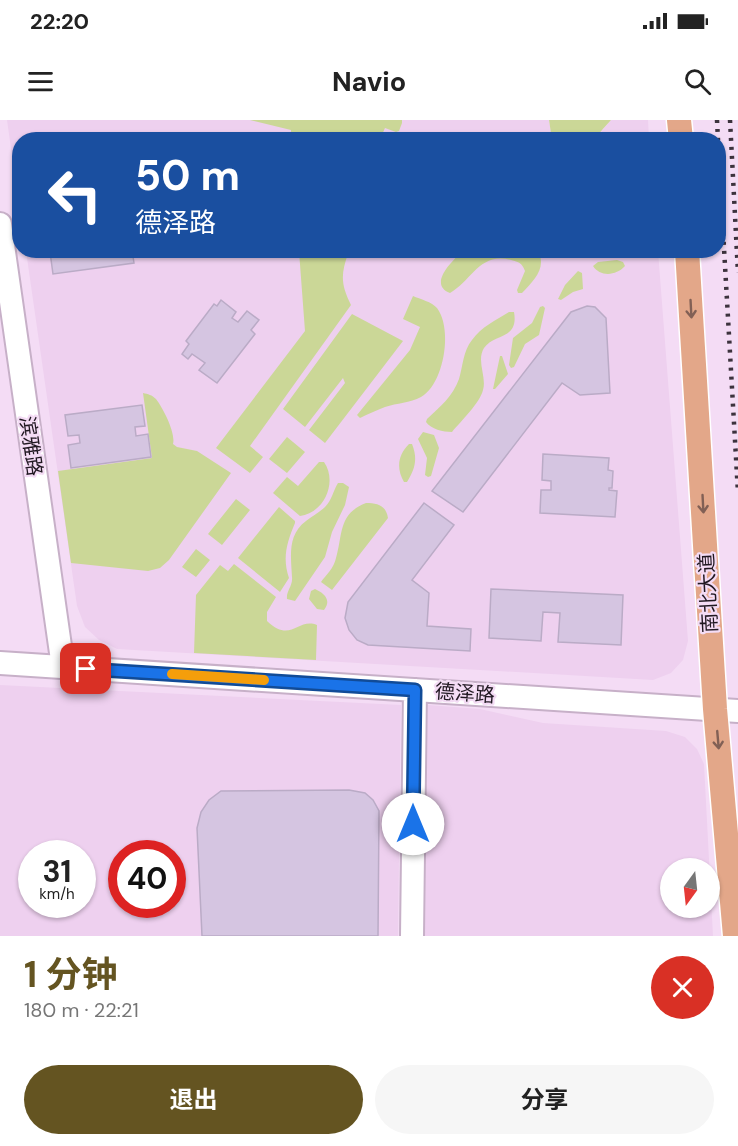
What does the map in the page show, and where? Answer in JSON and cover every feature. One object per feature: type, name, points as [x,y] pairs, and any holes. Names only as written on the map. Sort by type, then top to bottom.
[{"type":"main road","name":"南北大道","points":[[688,258],[727,710],[735,936]]},
{"type":"street","name":"滨雅路","points":[[0,224],[63,667]]},
{"type":"street","name":"德泽路","points":[[0,663],[727,710]]},
{"type":"street","points":[[412,936],[415,690]]},
{"type":"shaded area","points":[[7,120],[549,120],[551,132],[12,132],[12,156]]},
{"type":"shaded area","points":[[611,120],[648,120],[649,132],[601,132]]},
{"type":"shaded area","points":[[27,258],[659,258],[688,641],[683,660],[671,673],[653,680],[117,649],[99,640],[85,627],[77,606]]},
{"type":"shaded area","points":[[0,685],[401,705],[398,936],[0,936]]},
{"type":"shaded area","points":[[428,705],[480,709],[543,723],[666,731],[685,737],[697,749],[704,764],[709,858],[660,858],[660,918],[712,918],[713,936],[425,936]]},
{"type":"green space","points":[[250,120],[402,120],[399,131],[396,132],[385,128],[383,132],[291,132],[291,130]]},
{"type":"green space","points":[[549,120],[611,120],[600,132],[551,132]]},
{"type":"green space","points":[[300,258],[347,258],[343,278],[351,305],[250,446],[263,457],[250,473],[216,448],[305,331]]},
{"type":"green space","points":[[456,258],[540,258],[541,263],[538,274],[522,293],[518,293],[517,290],[525,271],[518,262],[491,260],[483,264],[450,293],[441,284],[444,272]]},
{"type":"green space","points":[[617,260],[623,262],[625,266],[613,273],[600,272],[593,266],[598,262]]},
{"type":"green space","points":[[578,271],[582,273],[583,289],[561,300],[558,299],[565,285]]},
{"type":"green space","points":[[413,296],[435,306],[442,317],[444,356],[435,381],[421,397],[385,407],[360,418],[357,415],[410,350],[420,327],[403,319]]},
{"type":"green space","points":[[540,307],[545,308],[539,335],[525,344],[514,367],[511,368],[509,365],[513,338],[532,323]]},
{"type":"green space","points":[[509,312],[514,312],[513,327],[505,335],[488,343],[482,353],[483,390],[470,412],[452,432],[431,427],[426,422],[427,419],[453,391],[459,379],[469,344],[484,328]]},
{"type":"green space","points":[[352,314],[403,341],[325,443],[309,430],[345,383],[343,378],[305,427],[283,409]]},
{"type":"green space","points":[[500,356],[502,356],[508,374],[493,389]]},
{"type":"green space","points":[[143,393],[154,398],[162,408],[171,427],[173,444],[197,451],[231,473],[169,560],[160,568],[148,571],[71,563],[58,471],[152,458]]},
{"type":"green space","points":[[423,432],[434,435],[439,448],[431,476],[428,477],[425,475],[427,458],[418,439]]},
{"type":"green space","points":[[287,437],[305,452],[287,473],[269,459]]},
{"type":"green space","points":[[409,444],[412,444],[414,449],[415,464],[407,482],[404,482],[399,462]]},
{"type":"green space","points":[[319,462],[324,462],[328,470],[329,487],[322,503],[316,509],[300,516],[273,493],[287,477],[298,486]]},
{"type":"green space","points":[[338,483],[349,487],[345,505],[332,532],[325,557],[295,601],[287,599],[292,580],[292,547],[296,533],[306,521],[327,504]]},
{"type":"green space","points":[[236,499],[250,510],[222,545],[208,534]]},
{"type":"green space","points":[[366,503],[380,506],[385,510],[388,518],[332,590],[321,582],[335,562],[346,519],[350,513]]},
{"type":"green space","points":[[279,507],[295,521],[286,550],[289,578],[280,592],[238,558]]},
{"type":"green space","points":[[196,549],[210,560],[196,577],[182,567]]},
{"type":"green space","points":[[234,564],[276,597],[267,612],[267,621],[275,627],[288,630],[310,623],[317,625],[316,660],[194,653],[196,595],[220,565],[228,571]]},
{"type":"green space","points":[[315,589],[326,597],[327,603],[324,610],[317,609],[309,599],[311,591]]},
{"type":"building","points":[[51,258],[133,258],[134,263],[53,274]]},
{"type":"building","points":[[221,300],[236,312],[232,318],[238,322],[247,311],[259,320],[251,330],[255,334],[217,383],[199,370],[205,363],[192,354],[188,359],[182,354],[189,344],[186,341],[214,304],[217,306]]},
{"type":"building","points":[[587,306],[595,307],[606,318],[610,393],[580,395],[562,383],[463,512],[432,491],[571,312]]},
{"type":"building","points":[[142,405],[145,426],[135,427],[136,436],[148,434],[151,457],[71,468],[68,445],[80,443],[79,435],[68,436],[65,415]]},
{"type":"building","points":[[543,454],[609,458],[608,470],[613,471],[612,488],[609,490],[617,491],[615,517],[540,513],[541,490],[551,490],[551,481],[542,480]]},
{"type":"building","points":[[424,503],[454,525],[412,580],[429,593],[427,626],[471,629],[470,651],[368,645],[357,640],[349,630],[345,618],[348,602]]},
{"type":"building","points":[[491,589],[623,595],[621,645],[558,642],[560,613],[543,612],[541,641],[489,638]]},
{"type":"building","points":[[349,790],[365,793],[373,800],[379,811],[378,936],[202,936],[197,828],[201,812],[209,800],[221,791]]},
{"type":"railway","points":[[717,120],[718,132]]},
{"type":"railway","points":[[730,120],[738,273]]},
{"type":"railway","points":[[725,258],[738,493]]},
{"type":"slow traffic","points":[[172,674],[264,680]]},
{"type":"route","points":[[86,669],[415,690],[413,824]]}]
